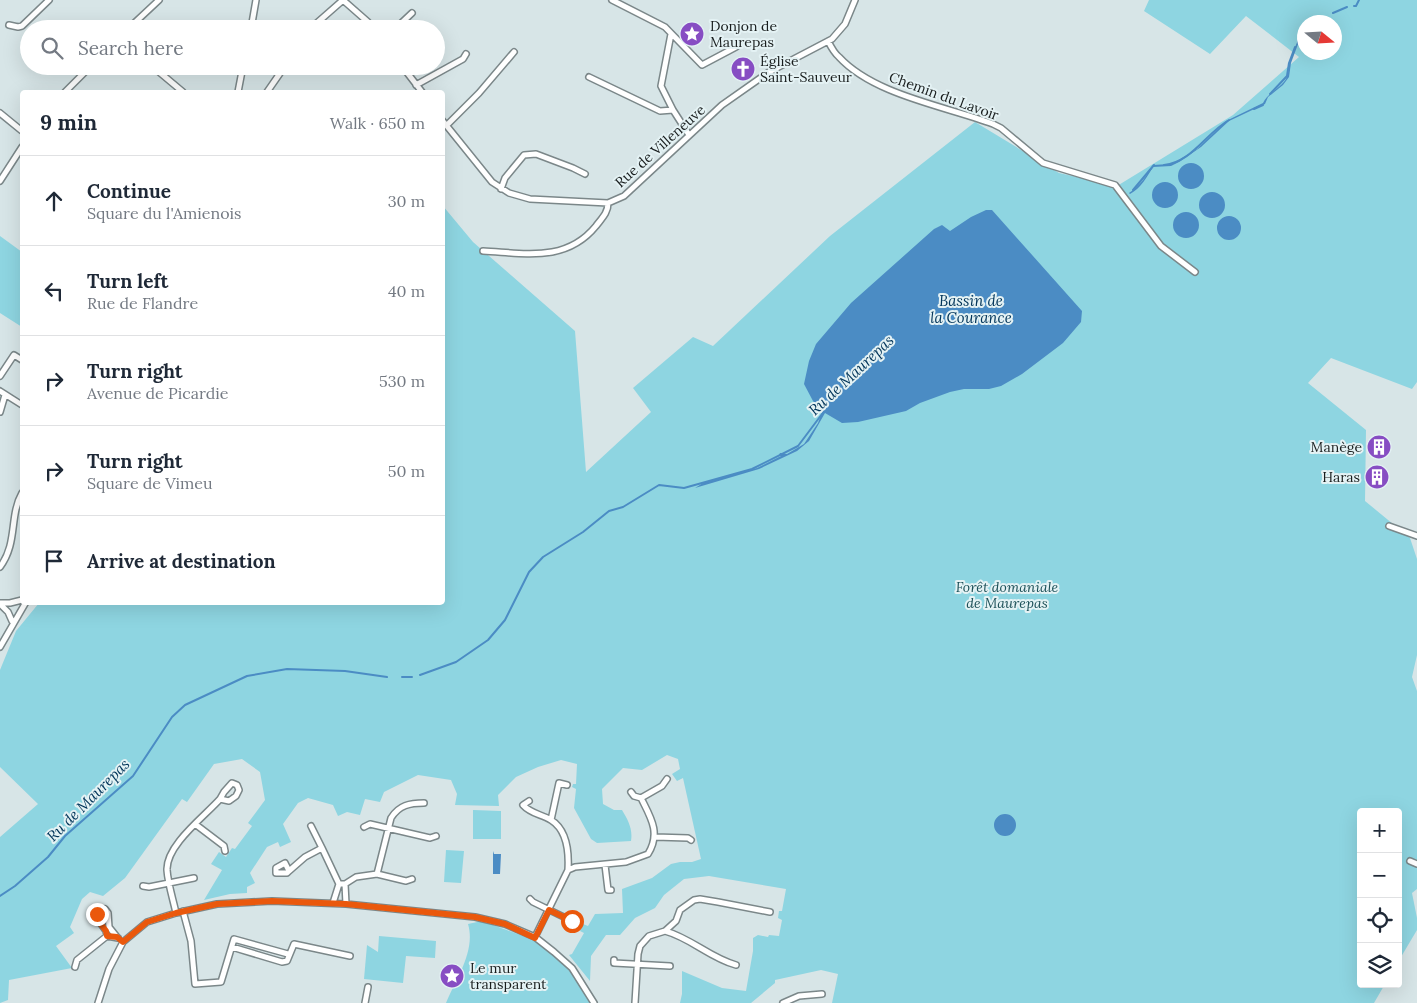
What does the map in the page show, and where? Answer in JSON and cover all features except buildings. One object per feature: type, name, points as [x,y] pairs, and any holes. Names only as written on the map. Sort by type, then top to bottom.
[{"type":"street","points":[[28,20],[49,0]]},
{"type":"street","points":[[138,20],[159,0]]},
{"type":"street","points":[[253,20],[256,0]]},
{"type":"street","points":[[320,20],[342,0],[366,20]]},
{"type":"street","points":[[612,0],[665,27],[702,65],[736,47]]},
{"type":"street","name":"Rue de Villeneuve","points":[[445,124],[492,182],[501,189],[530,199],[608,203],[624,196],[722,106],[764,74],[828,41],[844,24],[855,0]]},
{"type":"street","points":[[405,20],[412,13]]},
{"type":"street","points":[[9,25],[20,26]]},
{"type":"street","points":[[671,34],[661,86],[689,135]]},
{"type":"street","name":"Chemin du Lavoir","points":[[828,41],[839,58],[885,88],[993,124],[1001,128],[1043,162],[1115,185],[1161,246],[1195,272]]},
{"type":"street","points":[[447,126],[479,93],[514,52]]},
{"type":"street","points":[[445,69],[463,59],[466,54]]},
{"type":"street","points":[[67,90],[81,75]]},
{"type":"street","points":[[163,75],[181,90]]},
{"type":"street","points":[[238,90],[241,75]]},
{"type":"street","points":[[268,90],[279,75]]},
{"type":"street","points":[[409,75],[420,90]]},
{"type":"street","points":[[416,84],[433,75]]},
{"type":"street","points":[[589,77],[660,111],[673,110]]},
{"type":"street","points":[[0,113],[20,129]]},
{"type":"street","points":[[0,181],[20,150]]},
{"type":"street","points":[[501,189],[505,178],[524,155],[536,154],[585,174]]},
{"type":"street","points":[[483,251],[544,254],[562,251],[592,231],[608,210],[608,203]]},
{"type":"street","points":[[0,376],[14,355],[20,359]]},
{"type":"street","points":[[0,412],[3,393],[20,404]]},
{"type":"street","points":[[0,567],[11,547],[20,499]]},
{"type":"street","points":[[1388,526],[1417,536]]},
{"type":"street","points":[[0,604],[20,602]]},
{"type":"street","points":[[0,604],[14,622]]},
{"type":"street","points":[[0,647],[22,605]]},
{"type":"street","points":[[631,792],[634,796],[641,798],[662,786],[667,779]]},
{"type":"street","points":[[551,820],[559,783],[567,785]]},
{"type":"street","points":[[568,870],[575,867],[626,862],[648,854],[655,837],[652,820],[641,798]]},
{"type":"street","points":[[176,913],[167,871],[168,860],[171,853],[195,824],[220,799]]},
{"type":"street","points":[[529,801],[524,805],[529,811],[551,820],[559,828],[566,843],[569,857],[568,870],[535,938]]},
{"type":"street","points":[[378,874],[389,828],[396,811],[403,806],[413,803],[424,803]]},
{"type":"street","points":[[195,824],[224,846],[226,851]]},
{"type":"street","points":[[364,827],[370,824],[430,838],[436,836]]},
{"type":"street","points":[[311,826],[342,884],[346,904]]},
{"type":"street","points":[[655,837],[688,838],[691,840]]},
{"type":"street","points":[[289,871],[305,857],[322,848]]},
{"type":"street","points":[[1410,861],[1417,864]]},
{"type":"street","points":[[605,865],[608,890],[611,890]]},
{"type":"street","points":[[333,903],[342,884],[356,876],[378,874],[406,881],[412,879]]},
{"type":"street","points":[[143,886],[149,888],[194,878]]},
{"type":"street","points":[[530,899],[572,921],[575,925]]},
{"type":"street","points":[[635,1003],[638,954],[644,942],[649,936],[665,931],[676,921],[680,910],[686,904],[700,899],[770,912]]},
{"type":"street","points":[[98,1003],[109,969],[123,942],[147,922],[183,911],[228,903],[272,901],[346,904],[480,918],[505,924],[535,938],[572,968],[594,1003]]},
{"type":"street","points":[[107,936],[106,931],[96,917],[105,909],[108,913],[109,927],[123,942]]},
{"type":"street","points":[[183,911],[191,941],[195,984],[221,982],[234,939],[288,954]]},
{"type":"street","points":[[676,921],[678,934]]},
{"type":"street","points":[[665,931],[678,934],[723,961],[736,965]]},
{"type":"street","points":[[75,967],[77,960],[107,936],[117,937]]},
{"type":"street","points":[[232,947],[282,962],[287,961],[288,954],[294,944],[350,956]]},
{"type":"street","points":[[614,960],[614,963],[670,966]]},
{"type":"street","points":[[366,1003],[368,987]]},
{"type":"street","points":[[783,1003],[799,996],[822,994]]},
{"type":"green space","name":"Forêt domaniale de Maurepas","points":[[1149,0],[1417,0],[1417,382],[1412,389],[1331,358],[1308,383],[1366,430],[1365,501],[1410,538],[1417,559],[1417,655],[1412,677],[1417,691],[1417,889],[1412,893],[1417,918],[1417,930],[1402,955],[1402,808],[1357,808],[1357,988],[1383,988],[1374,1003],[832,1003],[838,974],[821,970],[775,980],[775,983],[751,1003],[680,1003],[682,971],[722,988],[746,991],[753,951],[753,938],[758,935],[768,937],[769,935],[779,936],[782,920],[778,918],[779,911],[782,911],[786,889],[709,876],[684,879],[664,895],[655,908],[635,918],[620,935],[606,935],[591,956],[590,981],[569,955],[572,954],[584,933],[580,931],[583,924],[588,926],[595,914],[623,913],[622,889],[652,878],[671,864],[701,859],[683,778],[677,781],[672,774],[680,769],[678,759],[667,755],[642,770],[623,768],[602,789],[603,804],[614,810],[622,810],[631,829],[631,841],[597,843],[591,839],[574,808],[576,789],[572,787],[573,784],[576,784],[577,764],[561,760],[538,767],[516,777],[498,795],[499,806],[455,805],[457,794],[451,780],[418,775],[384,792],[380,802],[365,799],[360,815],[347,812],[338,816],[333,805],[308,798],[298,803],[283,824],[291,842],[280,847],[278,842],[267,847],[250,873],[255,883],[247,887],[247,893],[230,894],[204,900],[222,870],[211,864],[219,852],[226,857],[232,848],[235,849],[252,826],[248,823],[265,800],[260,772],[242,759],[214,764],[187,802],[182,799],[125,878],[103,896],[90,892],[82,899],[70,927],[74,933],[56,946],[72,968],[9,980],[8,1000],[0,1003],[0,837],[38,804],[0,767],[0,670],[16,631],[37,605],[445,605],[445,208],[473,242],[575,331],[586,472],[651,412],[633,388],[693,337],[713,346],[830,236],[975,122],[1059,173],[1117,186],[1233,115],[1297,59],[1342,60],[1342,15],[1297,15],[1297,55],[1246,16],[1210,54],[1144,11]]},
{"type":"green space","points":[[0,236],[20,251],[20,326],[0,313]]},
{"type":"green space","points":[[473,810],[501,811],[501,839],[473,839]]},
{"type":"green space","points":[[446,850],[464,851],[461,883],[444,882]]},
{"type":"green space","points":[[482,921],[534,940],[570,968],[590,1003],[446,1003],[467,955],[470,934],[468,924]]},
{"type":"green space","points":[[379,936],[436,941],[435,958],[406,956],[403,983],[364,979],[367,945],[378,952]]},
{"type":"water","points":[[1297,43],[1289,77],[1283,85],[1268,97],[1265,104],[1229,121],[1201,147],[1179,162],[1171,166],[1153,167],[1141,185],[1134,192],[1129,193],[1140,184],[1153,165],[1169,164],[1177,161],[1197,149],[1226,121],[1263,103],[1268,96],[1285,81]]},
{"type":"water","points":[[1191,163],[1200,167],[1204,176],[1200,185],[1191,189],[1182,185],[1178,176],[1182,167]]},
{"type":"water","points":[[1165,182],[1174,186],[1178,195],[1174,204],[1165,208],[1156,204],[1152,195],[1156,186]]},
{"type":"water","points":[[1212,192],[1221,196],[1225,205],[1221,214],[1212,218],[1203,214],[1199,205],[1203,196]]},
{"type":"water","name":"Bassin de la Courance","points":[[986,210],[992,210],[1082,311],[1081,322],[1063,343],[1022,374],[1001,386],[989,389],[964,389],[950,392],[920,403],[906,411],[858,422],[842,423],[825,413],[809,441],[797,451],[759,469],[695,488],[703,483],[757,468],[781,456],[779,455],[780,453],[787,454],[804,444],[818,423],[822,412],[813,401],[804,384],[809,361],[816,344],[851,303],[934,229],[942,225],[950,231],[971,217]]},
{"type":"water","points":[[1186,212],[1195,216],[1199,225],[1195,234],[1186,238],[1177,234],[1173,225],[1177,216]]},
{"type":"water","points":[[1229,216],[1237,220],[1241,228],[1237,236],[1229,240],[1221,236],[1217,228],[1221,220]]},
{"type":"water","points":[[1005,814],[1013,817],[1016,825],[1013,833],[1005,836],[997,833],[994,825],[997,817]]},
{"type":"water","points":[[493,851],[494,854],[501,854],[500,874],[493,874]]},
{"type":"waterway","name":"Ru de Maurepas","points":[[1354,6],[1356,6],[1359,0]]},
{"type":"waterway","name":"Ru de Maurepas","points":[[1333,13],[1347,7]]},
{"type":"waterway","name":"Ru de Maurepas","points":[[1270,94],[1287,76],[1289,63],[1295,47]]},
{"type":"waterway","name":"Ru de Maurepas","points":[[1254,109],[1263,105]]},
{"type":"waterway","name":"Ru de Maurepas","points":[[1164,165],[1183,159],[1229,120]]},
{"type":"waterway","name":"Ru de Maurepas","points":[[1133,190],[1154,165]]},
{"type":"waterway","name":"Ru de Maurepas","points":[[420,675],[456,662],[488,640],[505,620],[529,572],[543,557],[583,532],[609,511],[623,507],[659,485],[684,488],[752,469],[798,446],[822,414]]},
{"type":"waterway","name":"Ru de Maurepas","points":[[0,896],[15,886],[48,857],[65,836],[133,776],[172,717],[185,705],[247,676],[287,669],[345,671],[387,677]]},
{"type":"waterway","name":"Ru de Maurepas","points":[[402,677],[412,677]]},
{"type":"place","name":"Donjon de Maurepas","points":[[692,34]]},
{"type":"place","name":"Église Saint-Sauveur","points":[[743,69]]},
{"type":"place","name":"Manège","points":[[1379,447]]},
{"type":"place","name":"Haras","points":[[1377,477]]},
{"type":"place","name":"Le mur transparent","points":[[452,976]]},
{"type":"route","points":[[97,914],[96,917],[106,931],[107,936],[117,937],[123,942],[147,922],[176,913],[228,903],[272,901],[333,903],[453,914],[505,924],[535,938],[549,910],[572,921]]}]
